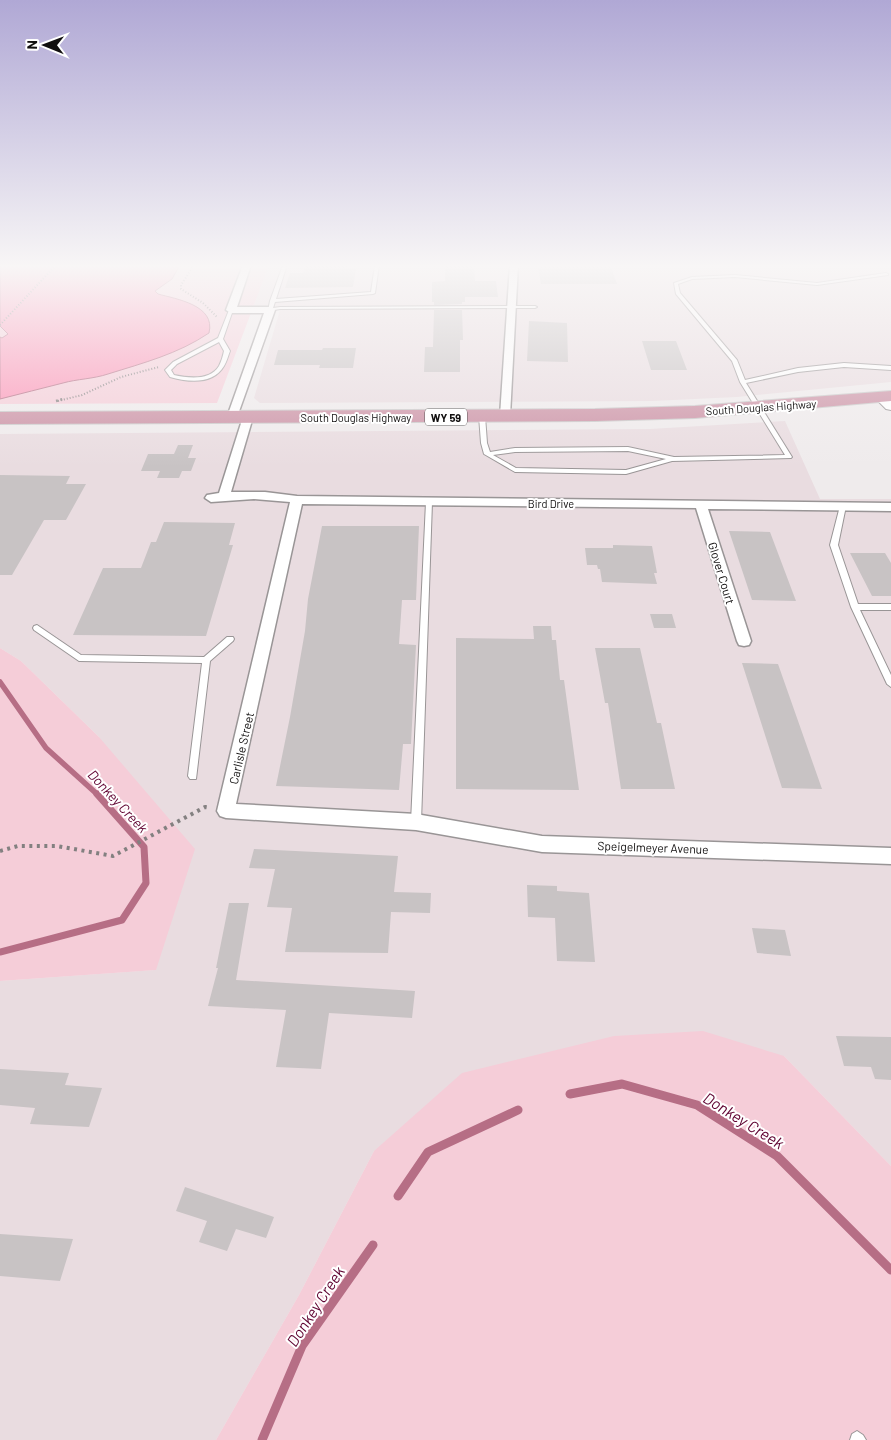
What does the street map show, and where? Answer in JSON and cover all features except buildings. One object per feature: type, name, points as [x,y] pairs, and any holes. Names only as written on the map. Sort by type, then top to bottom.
[{"type":"highway","name":"South Douglas Highway","points":[[0,418],[505,416],[677,413],[888,400]]},
{"type":"street","points":[[240,417],[263,332]]},
{"type":"street","points":[[505,416],[510,332]]},
{"type":"street","name":"Bird Drive","points":[[240,417],[218,497],[282,496],[297,500],[891,508]]},
{"type":"street","name":"Carlisle Street","points":[[226,811],[297,500]]},
{"type":"street","name":"Glover Court","points":[[701,504],[744,641]]},
{"type":"street","points":[[226,811],[416,822]]},
{"type":"street","name":"Speigelmeyer Avenue","points":[[416,822],[542,844],[891,856]]},
{"type":"lane","points":[[220,339],[227,351],[220,368],[210,376],[198,379],[184,379],[172,376],[168,370],[175,363],[220,339],[223,332]]},
{"type":"lane","points":[[488,454],[515,450],[628,449],[672,459],[789,457],[742,382],[734,361],[710,332]]},
{"type":"lane","points":[[742,382],[798,370],[844,365],[891,368]]},
{"type":"lane","points":[[482,416],[484,443],[488,454],[515,470],[626,472],[672,459]]},
{"type":"lane","points":[[416,822],[429,502]]},
{"type":"lane","points":[[843,506],[834,545],[856,607],[891,684]]},
{"type":"lane","points":[[856,607],[891,607]]},
{"type":"lane","points":[[37,628],[79,658],[206,660],[230,640]]},
{"type":"lane","points":[[193,776],[206,660]]},
{"type":"path","points":[[50,402],[82,395],[121,377],[166,364]]},
{"type":"path","points":[[0,851],[18,846],[57,846],[114,856],[205,807],[226,811]]},
{"type":"shaded area","points":[[0,332],[244,332],[217,403],[0,404]]},
{"type":"shaded area","points":[[6,332],[209,332],[185,347],[134,366],[102,376],[68,382],[0,399],[0,337],[2,338],[8,334]]},
{"type":"shaded area","points":[[273,332],[891,332],[891,382],[737,397],[652,401],[260,403],[254,398]]},
{"type":"shaded area","points":[[785,421],[820,499],[891,499],[891,1166],[784,1056],[374,1151],[299,1295],[216,1440],[0,1440],[0,981],[155,970],[99,737],[21,661],[0,648],[0,434],[650,429]]},
{"type":"shaded area","points":[[0,648],[21,661],[99,737],[195,849],[156,970],[0,981]]},
{"type":"shaded area","points":[[703,1031],[784,1056],[891,1166],[891,1440],[216,1440],[299,1295],[374,1151],[462,1073],[614,1036]]},
{"type":"waterway","name":"Donkey Creek","points":[[0,682],[46,748],[97,794]]},
{"type":"waterway","name":"Donkey Creek","points":[[0,952],[122,920],[146,883],[144,847],[97,794]]},
{"type":"waterway","name":"Donkey Creek","points":[[570,1094],[622,1084],[697,1105],[777,1156],[891,1270]]},
{"type":"waterway","name":"Donkey Creek","points":[[398,1196],[428,1152],[518,1110]]},
{"type":"waterway","name":"Donkey Creek","points":[[262,1440],[302,1346],[373,1245]]}]
